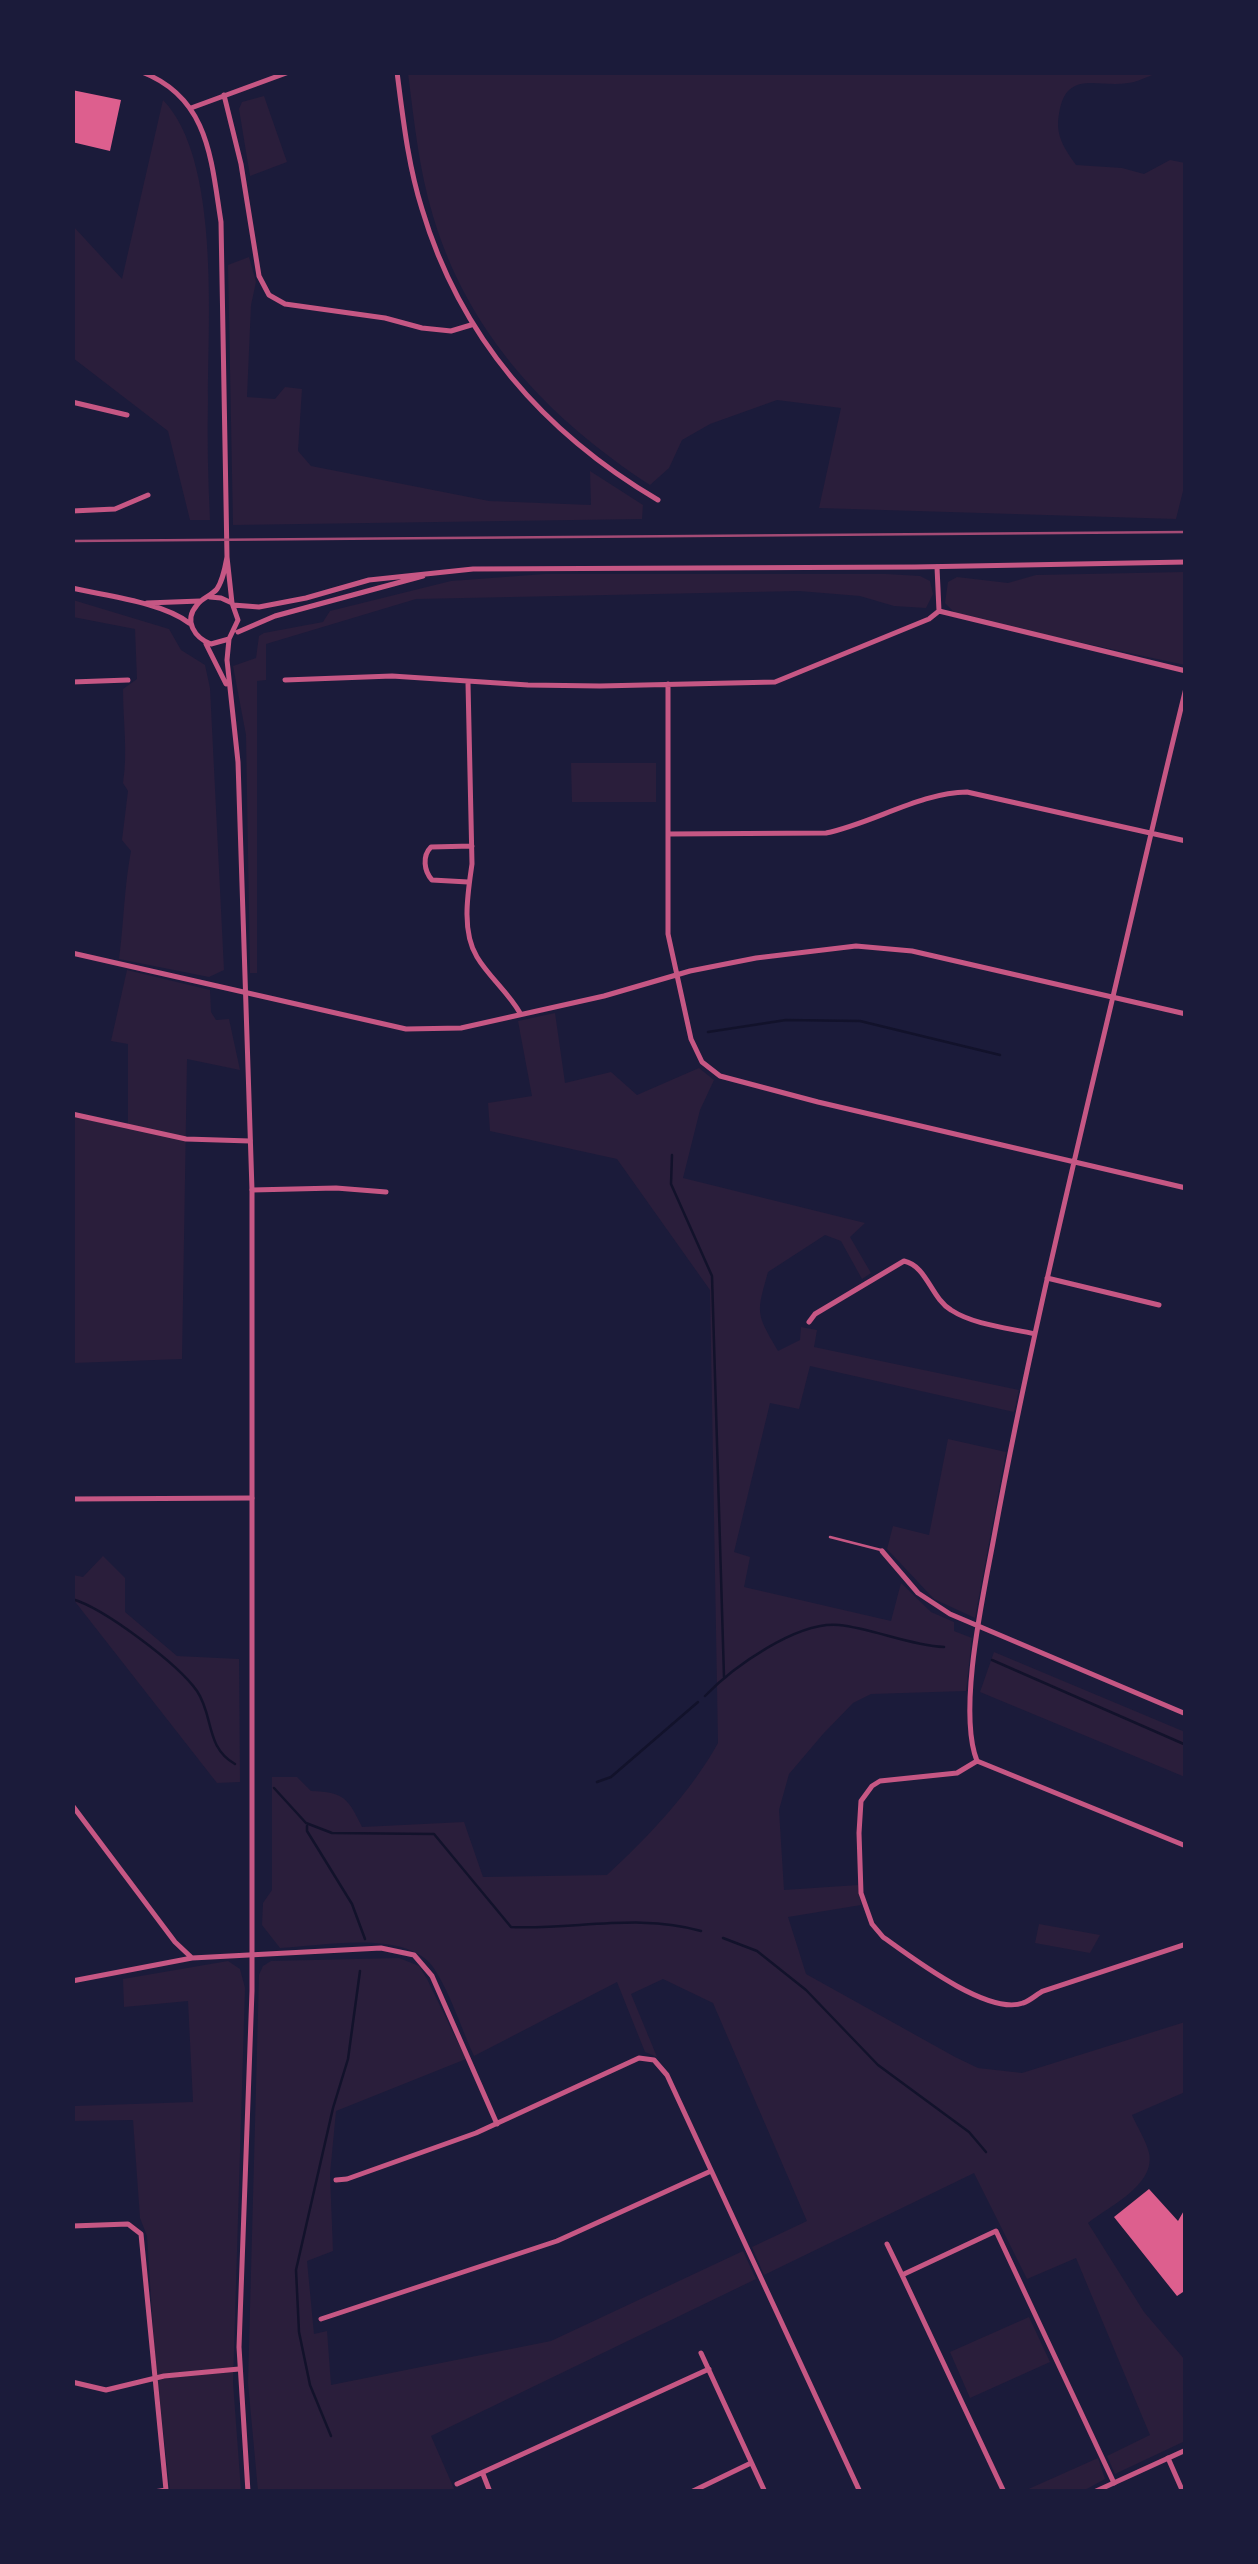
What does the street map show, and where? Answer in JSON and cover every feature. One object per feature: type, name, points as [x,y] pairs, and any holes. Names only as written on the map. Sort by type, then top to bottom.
[{"type":"street","points":[[142,72],[178,91],[198,121],[214,180],[224,246],[228,557],[238,620],[226,650],[238,762],[252,1190],[252,1954],[239,2368],[248,2492]]},
{"type":"street","points":[[191,108],[290,72]]},
{"type":"street","points":[[397,72],[408,152],[421,208],[445,271],[472,325],[536,405],[570,438],[658,500]]},
{"type":"street","points":[[224,95],[259,276],[269,295],[285,304],[385,318],[422,328],[451,330],[472,325]]},
{"type":"street","points":[[72,402],[128,415]]},
{"type":"street","points":[[72,510],[115,509],[148,495]]},
{"type":"street","points":[[191,626],[194,610],[219,586],[228,557]]},
{"type":"street","points":[[138,603],[221,598],[233,604],[259,607],[369,580],[536,567],[1186,562]]},
{"type":"street","points":[[937,566],[938,611]]},
{"type":"street","points":[[205,642],[218,644],[274,616],[436,573]]},
{"type":"street","points":[[72,588],[175,615],[205,642],[230,693]]},
{"type":"street","points":[[285,680],[392,676],[528,685],[786,680],[916,626],[938,611],[1186,670]]},
{"type":"street","points":[[72,682],[128,680]]},
{"type":"street","points":[[468,681],[471,944],[520,1013]]},
{"type":"street","points":[[668,684],[666,913],[692,1038],[702,1062],[720,1076],[1186,1188]]},
{"type":"street","points":[[977,1761],[972,1734],[972,1681],[1006,1470],[1047,1278],[1186,688]]},
{"type":"street","points":[[668,834],[826,833],[955,792],[986,795],[1186,841]]},
{"type":"street","points":[[468,882],[432,880],[425,858],[431,847],[472,846]]},
{"type":"street","points":[[72,953],[406,1029],[444,1030],[604,996],[677,974],[824,948],[884,947],[946,958],[1186,1014]]},
{"type":"street","points":[[72,1114],[186,1139],[250,1140]]},
{"type":"street","points":[[252,1190],[336,1188],[386,1192]]},
{"type":"street","points":[[809,1322],[815,1314],[904,1261],[916,1265],[936,1297],[955,1313],[1035,1334]]},
{"type":"street","points":[[1047,1278],[1159,1305]]},
{"type":"street","points":[[72,1500],[252,1498]]},
{"type":"street","points":[[882,1550],[918,1593],[950,1614],[1186,1714]]},
{"type":"street","points":[[977,1761],[1186,1846]]},
{"type":"street","points":[[977,1761],[957,1773],[880,1781],[863,1797],[859,1811],[860,1893],[872,1924],[883,1937],[978,1996],[1014,2004],[1024,2003],[1043,1990],[1186,1944]]},
{"type":"street","points":[[72,1806],[174,1942],[192,1958]]},
{"type":"street","points":[[72,1981],[192,1958],[381,1948],[414,1955],[432,1976],[497,2124]]},
{"type":"street","points":[[336,2180],[346,2180],[497,2124],[639,2058],[661,2065],[860,2492]]},
{"type":"street","points":[[321,2320],[552,2243],[711,2171]]},
{"type":"street","points":[[72,2226],[128,2224],[141,2234],[152,2379],[166,2491],[154,2492]]},
{"type":"street","points":[[902,2275],[996,2232],[1114,2482]]},
{"type":"street","points":[[888,2244],[1004,2492]]},
{"type":"street","points":[[702,2353],[765,2492]]},
{"type":"street","points":[[72,2382],[106,2390],[152,2379],[239,2368]]},
{"type":"street","points":[[457,2484],[709,2369]]},
{"type":"street","points":[[1094,2492],[1186,2450]]},
{"type":"street","points":[[1168,2458],[1183,2492]]},
{"type":"street","points":[[691,2492],[752,2463]]},
{"type":"street","points":[[483,2474],[490,2492]]},
{"type":"lane","points":[[830,1537],[882,1550]]},
{"type":"shaded area","points":[[408,73],[1158,73],[1128,83],[1076,86],[1063,100],[1058,128],[1076,165],[1122,168],[1144,174],[1170,160],[1185,163],[1186,479],[1176,519],[819,508],[841,408],[777,400],[710,424],[682,440],[669,468],[650,485],[578,432],[546,402],[490,336],[467,299],[448,259],[428,199]]},
{"type":"shaded area","points":[[264,96],[287,162],[250,176],[239,109],[242,102]]},
{"type":"shaded area","points":[[163,100],[181,127],[194,160],[207,242],[210,520],[190,520],[168,431],[73,358],[73,226],[122,279]]},
{"type":"shaded area","points":[[249,257],[256,282],[251,305],[247,397],[275,399],[285,387],[302,389],[298,451],[311,466],[489,501],[591,505],[590,471],[643,505],[642,519],[233,525],[228,265]]},
{"type":"shaded area","points":[[1185,572],[1185,665],[1000,625],[955,613],[945,603],[948,582],[957,577],[1008,583],[1036,575]]},
{"type":"shaded area","points":[[545,574],[886,574],[920,576],[930,581],[933,594],[926,608],[894,606],[860,596],[799,591],[416,599],[266,644],[266,680],[257,681],[257,973],[250,973],[246,735],[233,666],[256,658],[259,636],[264,633],[323,622],[330,611],[451,581]]},
{"type":"shaded area","points":[[73,600],[169,629],[181,650],[205,665],[210,688],[224,970],[209,977],[119,959],[131,851],[122,840],[128,791],[123,783],[123,689],[137,679],[135,629],[73,617]]},
{"type":"shaded area","points":[[571,763],[656,763],[656,802],[572,802]]},
{"type":"shaded area","points":[[127,970],[210,990],[211,1012],[216,1020],[229,1019],[240,1070],[187,1059],[182,1359],[73,1363],[72,1116],[128,1129],[128,1044],[111,1041]]},
{"type":"shaded area","points":[[555,1013],[565,1083],[611,1072],[637,1095],[699,1068],[714,1080],[700,1110],[683,1178],[865,1223],[850,1237],[871,1273],[862,1279],[841,1241],[825,1235],[768,1272],[760,1313],[778,1351],[800,1340],[801,1327],[817,1330],[814,1347],[1019,1390],[1014,1412],[810,1366],[799,1409],[770,1403],[734,1552],[750,1557],[744,1587],[891,1621],[901,1583],[931,1612],[954,1622],[954,1631],[972,1638],[966,1691],[871,1694],[853,1703],[789,1774],[779,1810],[784,1890],[858,1885],[861,1905],[788,1917],[806,1974],[978,2068],[1022,2073],[1185,2022],[1185,2092],[1132,2115],[1149,2153],[1145,2175],[1129,2194],[1088,2223],[1144,2312],[1185,2360],[1185,2441],[1115,2474],[1107,2456],[1150,2435],[1076,2258],[1027,2279],[974,2173],[764,2275],[752,2247],[807,2221],[713,2003],[663,1979],[631,1994],[657,2057],[645,2052],[617,1982],[474,2056],[441,1980],[423,1957],[406,1949],[364,1942],[280,1948],[262,1925],[263,1903],[272,1890],[272,1777],[297,1777],[311,1791],[344,1798],[362,1827],[464,1822],[483,1877],[607,1875],[668,1813],[718,1743],[710,1290],[617,1159],[490,1131],[488,1103],[532,1096],[518,1021]]},
{"type":"shaded area","points":[[948,1439],[1006,1452],[975,1618],[934,1599],[887,1549],[893,1526],[929,1535]]},
{"type":"shaded area","points":[[103,1556],[125,1578],[125,1612],[177,1656],[239,1659],[240,1782],[217,1783],[73,1599],[73,1575],[83,1577]]},
{"type":"shaded area","points":[[994,1652],[1185,1732],[1185,1777],[980,1692]]},
{"type":"shaded area","points":[[1039,1924],[1100,1935],[1090,1953],[1035,1943]]},
{"type":"shaded area","points":[[399,1958],[419,1966],[466,2059],[336,2111],[330,2174],[333,2251],[307,2261],[314,2334],[327,2331],[331,2385],[551,2341],[743,2251],[756,2279],[431,2436],[455,2491],[258,2491],[248,2383],[259,1975],[271,1961]]},
{"type":"shaded area","points":[[228,1961],[240,1969],[245,1988],[233,2383],[241,2491],[170,2491],[133,2120],[73,2121],[72,2056],[75,2106],[193,2102],[188,2001],[124,2007],[123,1979]]},
{"type":"shaded area","points":[[1029,2317],[1050,2362],[970,2398],[950,2352]]},
{"type":"shaded area","points":[[1098,2458],[1105,2479],[1083,2491],[1024,2491]]},
{"type":"building","points":[[72,90],[121,100],[110,151],[72,142]]},
{"type":"building","points":[[1149,2189],[1178,2221],[1186,2207],[1186,2290],[1177,2296],[1114,2217]]},
{"type":"waterway","points":[[708,1032],[786,1020],[860,1021],[1000,1055]]},
{"type":"waterway","points":[[672,1155],[671,1184],[712,1276],[724,1677]]},
{"type":"waterway","points":[[72,1599],[121,1625],[187,1680],[202,1701],[219,1749],[235,1764]]},
{"type":"waterway","points":[[705,1696],[767,1648],[822,1626],[852,1627],[944,1647]]},
{"type":"waterway","points":[[992,1660],[1186,1745]]},
{"type":"waterway","points":[[597,1782],[611,1777],[698,1702]]},
{"type":"waterway","points":[[274,1788],[306,1823],[332,1833],[434,1834],[511,1927],[654,1923],[701,1931]]},
{"type":"waterway","points":[[307,1826],[352,1904],[365,1939]]},
{"type":"waterway","points":[[723,1938],[757,1951],[806,1990],[878,2065],[969,2132],[986,2152]]},
{"type":"waterway","points":[[331,2436],[310,2385],[299,2332],[296,2270],[348,2059],[360,1971]]},
{"type":"railway","points":[[72,541],[1186,532]]}]
